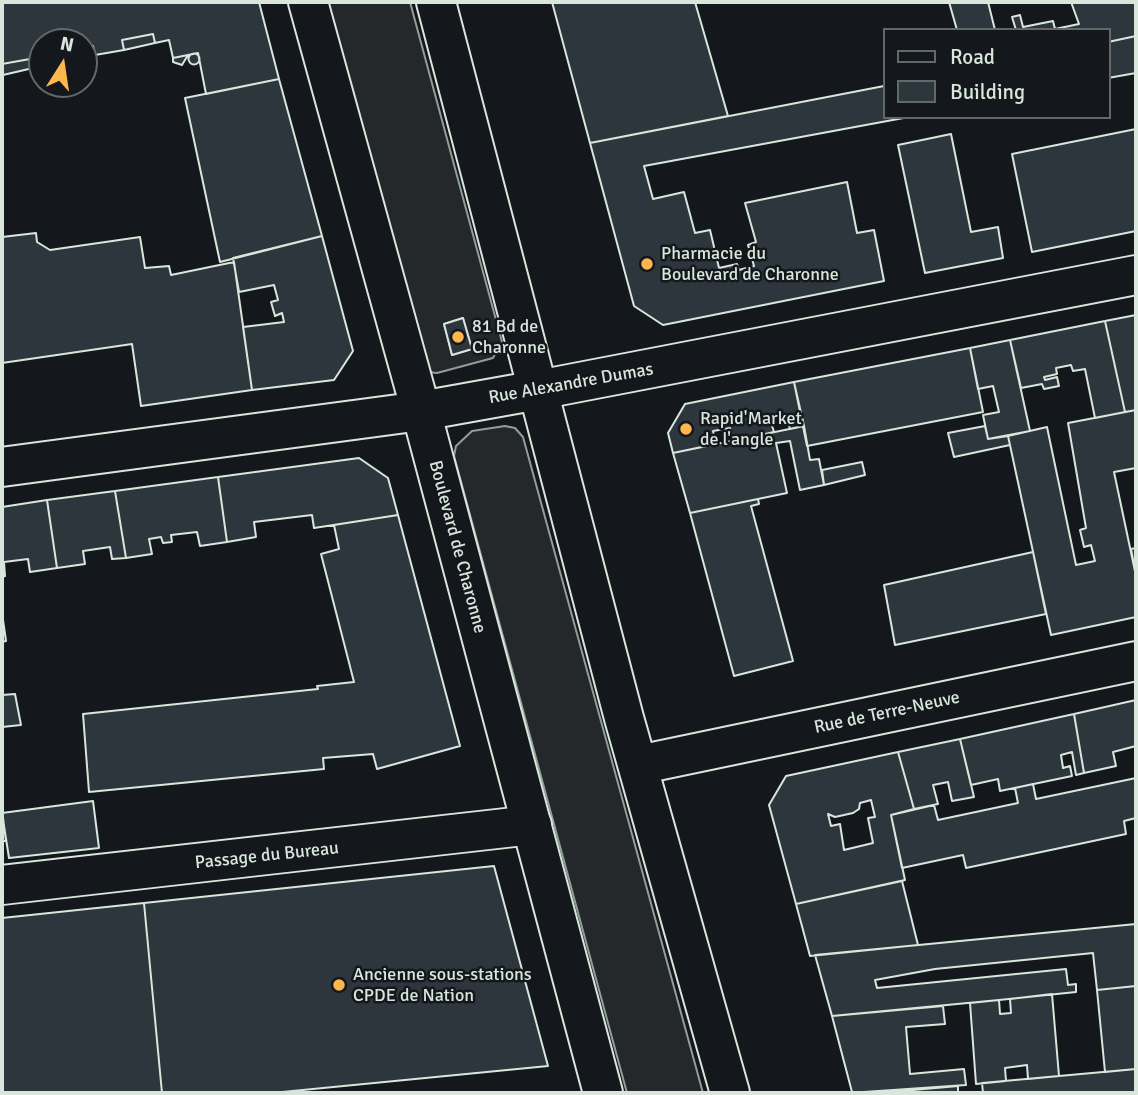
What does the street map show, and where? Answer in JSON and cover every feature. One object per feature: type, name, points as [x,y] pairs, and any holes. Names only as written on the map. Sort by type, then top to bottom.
[{"type":"main road","name":"Boulevard de Charonne","points":[[308,2],[421,411],[603,1093]]},
{"type":"main road","points":[[436,2],[638,765],[730,1093]]},
{"type":"main road","name":"Rue Alexandre Dumas","points":[[2,467],[421,411],[1136,275]]},
{"type":"main road","name":"Rue de Terre-Neuve","points":[[638,765],[1136,661]]},
{"type":"main road","name":"Passage du Bureau","points":[[2,885],[532,825]]},
{"type":"shaded area","points":[[323,2],[410,2],[502,342],[493,358],[437,373],[428,372]],"holes":[[[463,318],[472,349],[452,355],[444,324]]]},
{"type":"shaded area","points":[[505,426],[515,428],[523,437],[703,1093],[627,1093],[454,456],[456,446],[472,431]]},
{"type":"building","points":[[2,2],[259,2],[279,79],[206,94],[198,53],[173,58],[169,40],[155,43],[153,34],[122,40],[124,50],[98,54],[98,28],[28,28],[28,59],[2,64]]},
{"type":"building","points":[[552,2],[695,2],[728,116],[590,143]]},
{"type":"building","points":[[949,2],[988,2],[994,28],[956,28]]},
{"type":"building","points":[[1071,2],[1136,2],[1136,36],[1110,42],[1110,28],[1060,28],[1079,24]]},
{"type":"building","points":[[1020,15],[1023,27],[1053,21],[1055,28],[1015,28],[1012,17]]},
{"type":"building","points":[[153,34],[155,43],[124,50],[122,40]]},
{"type":"building","points":[[1136,36],[1136,73],[1110,78],[1110,42]]},
{"type":"building","points":[[194,53],[200,59],[194,65],[188,59]]},
{"type":"building","points":[[188,55],[182,65],[173,62],[173,58]]},
{"type":"building","points":[[28,59],[28,69],[3,75],[2,64]]},
{"type":"building","points":[[279,79],[322,236],[220,262],[185,98]]},
{"type":"building","points":[[883,86],[883,119],[898,119],[644,166],[653,199],[684,192],[695,233],[710,230],[719,268],[737,264],[739,270],[754,266],[748,245],[756,242],[745,203],[847,182],[857,233],[874,230],[884,281],[663,325],[634,306],[590,143]]},
{"type":"building","points":[[1136,129],[1136,231],[1032,252],[1012,154]]},
{"type":"building","points":[[951,134],[971,232],[998,227],[1003,258],[925,273],[898,145]]},
{"type":"building","points":[[36,233],[37,242],[50,250],[140,237],[145,268],[169,266],[171,275],[234,262],[252,390],[141,406],[132,344],[2,363],[2,237]]},
{"type":"building","points":[[322,236],[353,351],[334,380],[252,390],[243,327],[284,322],[282,313],[275,316],[271,302],[278,300],[274,285],[239,292],[233,258]]},
{"type":"building","points":[[1136,315],[1136,410],[1125,412],[1105,321]]},
{"type":"building","name":"81 Bd de Charonne","points":[[463,318],[472,349],[452,355],[444,324]]},
{"type":"building","points":[[1105,321],[1125,412],[1095,418],[1085,369],[1073,371],[1071,365],[1056,368],[1057,374],[1044,377],[1045,380],[1057,377],[1059,386],[1044,389],[1042,384],[1021,388],[1010,340]]},
{"type":"building","points":[[1010,340],[1030,431],[988,439],[983,415],[999,412],[993,386],[978,389],[970,348]]},
{"type":"building","points":[[970,348],[983,412],[807,446],[794,382]]},
{"type":"building","points":[[794,382],[804,426],[790,429],[787,417],[770,419],[774,432],[733,441],[730,428],[713,431],[716,444],[673,453],[668,433],[685,404]]},
{"type":"building","points":[[1136,410],[1136,468],[1114,472],[1136,576],[1136,617],[1051,635],[1008,436],[1047,427],[1076,565],[1095,561],[1091,545],[1084,547],[1080,530],[1086,528],[1068,423]]},
{"type":"building","points":[[804,426],[810,460],[819,459],[824,485],[800,490],[790,441],[776,443],[787,493],[690,513],[673,453]]},
{"type":"building","points":[[985,426],[988,439],[1008,436],[1010,445],[954,457],[948,433]]},
{"type":"building","points":[[359,458],[388,478],[398,515],[314,528],[312,515],[254,522],[256,537],[227,542],[218,477]]},
{"type":"building","points":[[862,462],[865,475],[824,485],[822,470]]},
{"type":"building","points":[[218,477],[227,542],[200,546],[197,532],[171,535],[172,542],[163,543],[161,537],[149,539],[152,554],[126,558],[115,491]]},
{"type":"building","points":[[115,491],[126,558],[112,559],[110,547],[83,551],[85,564],[57,568],[47,500]]},
{"type":"building","points":[[758,499],[759,504],[751,506],[793,661],[734,676],[690,513]]},
{"type":"building","points":[[47,500],[57,568],[30,572],[28,559],[4,562],[5,576],[2,577],[2,507]]},
{"type":"building","points":[[398,515],[460,746],[377,769],[373,754],[323,758],[324,769],[89,792],[83,714],[318,689],[317,686],[354,682],[321,554],[339,549],[334,525]]},
{"type":"building","points":[[1136,548],[1136,576],[1131,549]]},
{"type":"building","points":[[1033,552],[1046,614],[895,645],[884,585]]},
{"type":"building","points":[[2,613],[6,641],[2,642]]},
{"type":"building","points":[[15,694],[21,725],[2,727],[2,695]]},
{"type":"building","points":[[1136,700],[1136,746],[1113,752],[1116,766],[1084,773],[1074,714]]},
{"type":"building","points":[[1074,714],[1084,773],[1076,775],[1072,752],[1061,755],[1063,768],[1070,766],[1072,776],[1000,791],[998,779],[971,785],[960,739]]},
{"type":"building","points":[[960,739],[974,797],[952,801],[948,782],[933,785],[938,804],[914,809],[898,752]]},
{"type":"building","points":[[898,752],[914,809],[891,815],[905,880],[796,904],[769,805],[786,776]],"holes":[[[871,800],[875,817],[868,818],[873,843],[844,850],[840,824],[831,826],[828,814],[835,817],[853,813],[859,809],[860,803]]]},
{"type":"building","points":[[1136,778],[1136,818],[1124,821],[1126,834],[966,868],[963,855],[902,868],[891,815],[934,805],[938,820],[1018,803],[1015,788],[1033,784],[1036,799]]},
{"type":"building","points":[[93,801],[99,848],[9,858],[2,813]]},
{"type":"building","points":[[2,810],[6,841],[2,841]]},
{"type":"building","name":"Ancienne sous-stations CPDE de Nation","points":[[494,866],[548,1066],[272,1093],[162,1093],[144,903]]},
{"type":"building","points":[[902,881],[918,945],[810,956],[796,904]]},
{"type":"building","points":[[144,903],[162,1093],[2,1093],[2,918]]},
{"type":"building","points":[[1136,924],[1136,986],[1097,990],[1093,953],[935,969],[875,980],[877,988],[1066,969],[1068,985],[1076,984],[1076,992],[999,1000],[832,1016],[815,955]]},
{"type":"building","points":[[1136,986],[1136,1069],[1105,1072],[1097,990]]},
{"type":"building","points":[[1052,994],[1059,1076],[1028,1079],[1027,1065],[1005,1068],[1006,1081],[976,1084],[970,1003],[999,1000],[1000,1014],[1011,1013],[1010,999]]},
{"type":"building","points":[[943,1006],[945,1024],[906,1027],[910,1074],[964,1069],[966,1085],[849,1093],[852,1092],[832,1016]]},
{"type":"building","points":[[1136,1069],[1136,1093],[983,1093],[982,1083]]},
{"type":"building","points":[[958,1086],[958,1093],[879,1093]]},
{"type":"place","name":"Pharmacie du Boulevard de Charonne","points":[[647,264]]},
{"type":"place","name":"81 Bd de Charonne","points":[[458,337]]},
{"type":"place","name":"Rapid'Market de l'angle","points":[[686,429]]},
{"type":"place","name":"Ancienne sous-stations CPDE de Nation","points":[[339,985]]}]
